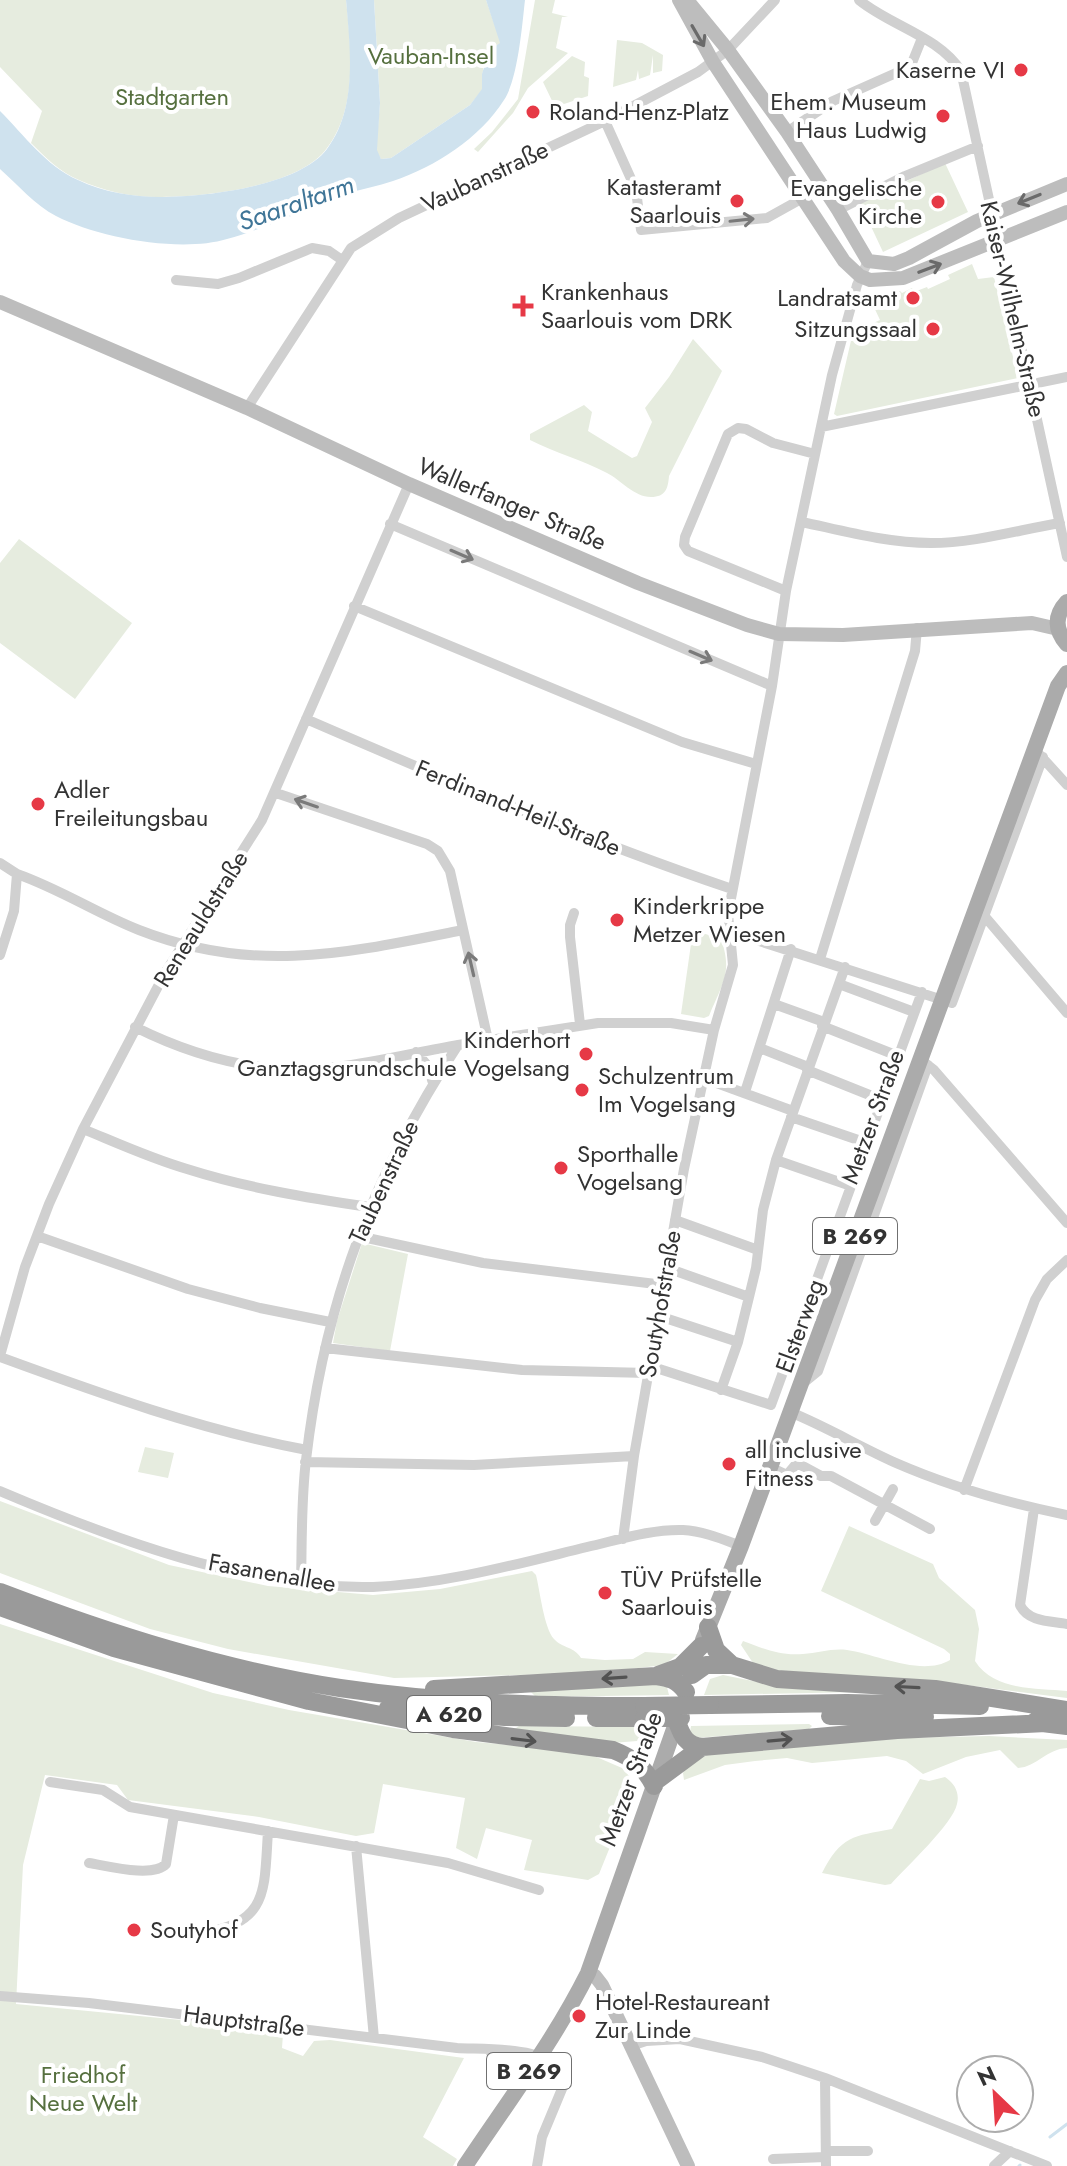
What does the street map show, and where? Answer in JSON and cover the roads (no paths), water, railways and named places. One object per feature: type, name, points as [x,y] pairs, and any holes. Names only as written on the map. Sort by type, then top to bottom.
[{"type":"highway","name":"A 620","points":[[0,1592],[101,1630],[172,1651],[316,1684],[496,1704],[644,1712]]},
{"type":"highway","name":"A 620","points":[[0,1607],[114,1648],[255,1686],[333,1700],[443,1713],[505,1717],[916,1703],[1067,1711]]},
{"type":"highway","points":[[708,1627],[716,1650],[732,1665]]},
{"type":"highway","points":[[656,1676],[680,1667],[701,1646]]},
{"type":"highway","points":[[316,1684],[414,1690],[656,1676],[689,1683],[706,1665],[732,1665],[777,1679],[935,1689],[1067,1711]]},
{"type":"highway","points":[[255,1686],[391,1719],[613,1750],[645,1762],[664,1759]]},
{"type":"highway","name":"A 620","points":[[710,1711],[916,1717],[1067,1726]]},
{"type":"highway","points":[[677,1722],[686,1742],[702,1747],[909,1729],[1046,1723]]},
{"type":"highway","points":[[634,1759],[655,1783],[702,1747]]},
{"type":"main road","points":[[679,0],[713,62],[844,261],[860,276],[880,281],[903,278],[1067,212]]},
{"type":"main road","points":[[687,0],[728,50],[787,132],[868,261],[894,264],[991,215],[1067,184]]},
{"type":"main road","name":"Wallerfanger Straße","points":[[2,307],[247,408],[409,484],[638,583],[747,625],[779,634],[843,635],[1032,623],[1064,627]]},
{"type":"main road","name":"Metzer Straße","points":[[465,2166],[539,2056],[588,1973],[708,1627],[924,1063],[941,999],[980,912],[1038,754],[1065,674],[1062,665],[1064,627]]},
{"type":"main road","points":[[588,1973],[602,1985],[688,2166]]},
{"type":"street","name":"Vaubanstraße","points":[[247,408],[342,260],[365,237],[605,121],[698,72],[728,50],[775,0]]},
{"type":"street","points":[[787,132],[833,101],[912,63],[922,38],[859,0]]},
{"type":"street","name":"Kaiser-Wilhelm-Straße","points":[[922,38],[942,49],[955,62],[965,83],[1067,557]]},
{"type":"street","points":[[605,121],[636,190],[641,230],[767,218],[803,198]]},
{"type":"street","points":[[838,210],[905,176],[978,146]]},
{"type":"street","points":[[176,280],[218,284],[312,248],[320,248],[342,260]]},
{"type":"street","name":"Soutyhofstraße","points":[[623,1539],[634,1456],[675,1220],[703,1078],[733,965],[728,914],[772,686],[786,591],[832,375],[860,276],[868,261]]},
{"type":"street","points":[[821,427],[1067,377]]},
{"type":"street","points":[[786,591],[688,551],[684,545],[685,537],[728,434],[738,428],[746,429],[773,443],[815,454]]},
{"type":"street","name":"Reneauldstraße","points":[[0,1357],[37,1236],[83,1129],[182,944],[247,845],[276,793],[409,484]]},
{"type":"street","points":[[802,522],[880,539],[933,543],[1060,523]]},
{"type":"street","points":[[390,524],[772,686]]},
{"type":"street","points":[[354,606],[682,742],[756,764]]},
{"type":"street","points":[[820,959],[915,651],[917,628]]},
{"type":"street","name":"Ferdinand-Heil-Straße","points":[[306,719],[641,859],[732,889]]},
{"type":"street","points":[[1038,754],[1067,785]]},
{"type":"street","points":[[276,793],[427,844],[438,851],[450,871],[488,1040]]},
{"type":"street","points":[[0,863],[17,874],[141,930],[208,951],[258,957],[315,956],[463,930]]},
{"type":"street","points":[[0,955],[14,911],[17,874]]},
{"type":"street","points":[[980,912],[1067,1013]]},
{"type":"street","points":[[574,913],[570,937],[580,1024]]},
{"type":"street","points":[[728,931],[941,999]]},
{"type":"street","points":[[745,1092],[791,949]]},
{"type":"street","points":[[721,1390],[738,1342],[749,1297],[763,1210],[776,1160],[845,967]]},
{"type":"street","points":[[839,984],[914,1012]]},
{"type":"street","name":"Elsterweg","points":[[325,1348],[522,1370],[649,1369],[771,1405],[922,992]]},
{"type":"street","points":[[774,1004],[898,1056]]},
{"type":"street","points":[[135,1027],[200,1055],[267,1069],[335,1067],[580,1024],[651,1022],[714,1030]]},
{"type":"street","name":"Taubenstraße","points":[[301,1583],[305,1462],[330,1322],[369,1207],[401,1141],[458,1045]]},
{"type":"street","points":[[760,1048],[882,1100]]},
{"type":"street","points":[[416,1052],[427,1065],[433,1083]]},
{"type":"street","points":[[924,1063],[1067,1223]]},
{"type":"street","points":[[703,1078],[745,1092],[867,1143]]},
{"type":"street","points":[[83,1129],[139,1153],[221,1179],[311,1199],[369,1207]]},
{"type":"street","points":[[776,1160],[851,1186]]},
{"type":"street","points":[[675,1220],[758,1250]]},
{"type":"street","points":[[37,1236],[188,1289],[330,1322]]},
{"type":"street","points":[[358,1236],[483,1263],[664,1285]]},
{"type":"street","points":[[964,1490],[1035,1300],[1047,1279],[1067,1260]]},
{"type":"street","points":[[667,1268],[749,1297]]},
{"type":"street","points":[[659,1316],[738,1342]]},
{"type":"street","points":[[0,1357],[142,1408],[242,1436],[307,1450]]},
{"type":"street","points":[[790,1412],[844,1435],[898,1464],[964,1490],[1067,1515]]},
{"type":"street","points":[[305,1462],[474,1465],[634,1456]]},
{"type":"street","points":[[770,1467],[787,1475],[797,1463],[821,1476],[831,1476],[930,1529]]},
{"type":"street","points":[[875,1521],[893,1489]]},
{"type":"street","name":"Fasanenallee","points":[[0,1491],[183,1557],[301,1583],[373,1587],[438,1581],[659,1532],[685,1530],[741,1546]]},
{"type":"street","points":[[1034,1509],[1020,1605],[1031,1617],[1067,1624]]},
{"type":"street","points":[[50,1782],[103,1790],[130,1807],[448,1863],[539,1890]]},
{"type":"street","points":[[89,1863],[150,1871],[162,1869],[166,1864],[174,1815]]},
{"type":"street","points":[[196,1934],[231,1927],[258,1904],[265,1883],[268,1831]]},
{"type":"street","points":[[356,1846],[374,2038]]},
{"type":"street","name":"Hauptstraße","points":[[0,1996],[89,2003],[539,2056]]},
{"type":"street","points":[[631,2046],[662,2039],[695,2040],[762,2057],[825,2078],[1047,2166]]},
{"type":"street","name":"Hauptstraße","points":[[488,2049],[496,2058],[526,2075]]},
{"type":"street","points":[[537,2166],[542,2137],[564,2084],[558,2068],[539,2056]]},
{"type":"street","points":[[825,2078],[826,2158]]},
{"type":"street","points":[[773,2159],[826,2158],[868,2151]]},
{"type":"street","points":[[994,2166],[1010,2151]]},
{"type":"water","name":"Saaraltarm","points":[[346,0],[374,0],[380,103],[377,150],[381,159],[391,158],[470,105],[482,89],[482,74],[489,51],[500,43],[486,0],[525,0],[516,66],[504,100],[469,139],[425,168],[346,194],[257,229],[208,243],[140,241],[74,224],[41,207],[0,169],[0,111],[36,149],[66,174],[118,193],[161,197],[202,195],[250,187],[296,172],[314,162],[327,149],[344,115],[350,77]]},
{"type":"waterway","points":[[1050,2137],[1067,2124]]},
{"type":"place","name":"Kaserne VI","points":[[1021,70]]},
{"type":"place","name":"Roland-Henz-Platz","points":[[533,112]]},
{"type":"place","name":"Ehem. Museum Haus Ludwig","points":[[943,116]]},
{"type":"place","name":"Katasteramt Saarlouis","points":[[737,201]]},
{"type":"place","name":"Evangelische Kirche","points":[[938,202]]},
{"type":"place","name":"Landratsamt","points":[[913,298]]},
{"type":"place","name":"Krankenhaus Saarlouis vom DRK","points":[[523,306]]},
{"type":"place","name":"Sitzungssaal","points":[[933,329]]},
{"type":"place","name":"Adler Freileitungsbau","points":[[38,804]]},
{"type":"place","name":"Kinderkrippe Metzer Wiesen","points":[[617,920]]},
{"type":"place","name":"Kinderhort Ganztagsgrundschule Vogelsang","points":[[586,1054]]},
{"type":"place","name":"Schulzentrum Im Vogelsang","points":[[582,1090]]},
{"type":"place","name":"Sporthalle Vogelsang","points":[[561,1168]]},
{"type":"place","name":"all inclusive Fitness","points":[[729,1464]]},
{"type":"place","name":"TÜV Prüfstelle Saarlouis","points":[[605,1593]]},
{"type":"place","name":"Soutyhof","points":[[134,1930]]},
{"type":"place","name":"Hotel-Restaureant Zur Linde","points":[[579,2016]]},
{"type":"park label","name":"Vauban-Insel","points":[[431,56]]},
{"type":"park label","name":"Stadtgarten","points":[[172,97]]},
{"type":"park label","name":"Friedhof Neue Welt","points":[[83,2089]]}]
